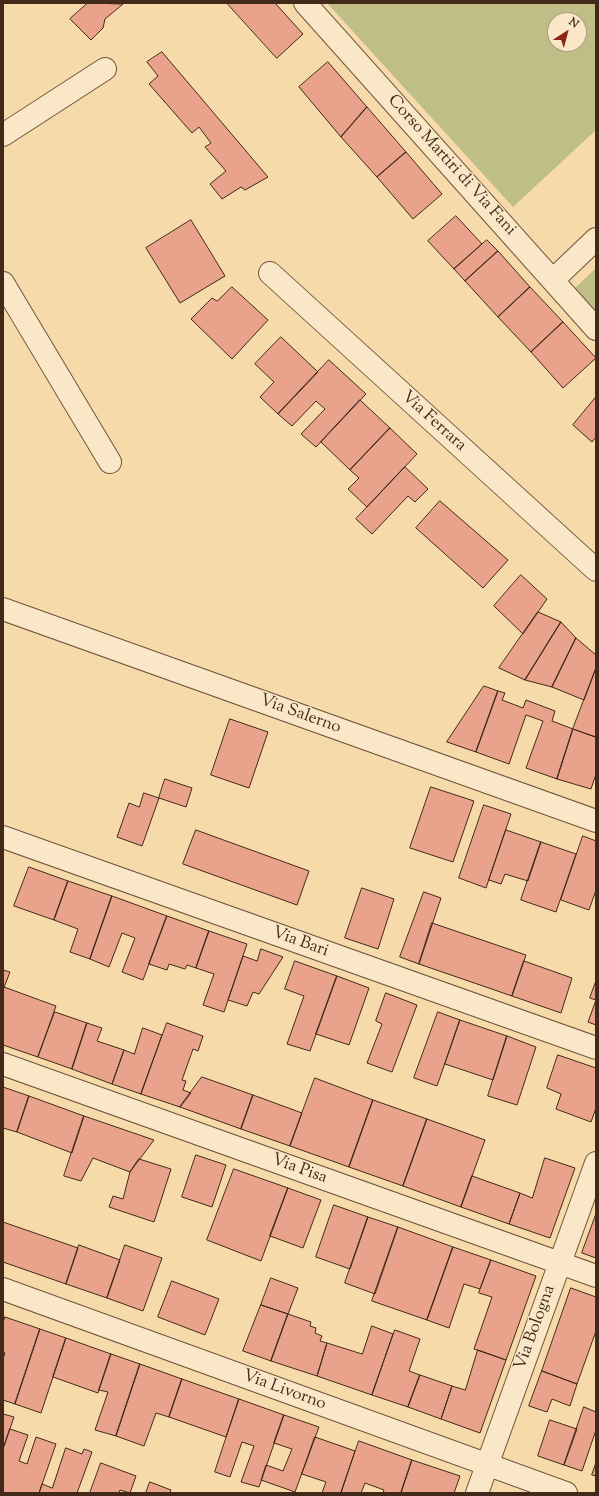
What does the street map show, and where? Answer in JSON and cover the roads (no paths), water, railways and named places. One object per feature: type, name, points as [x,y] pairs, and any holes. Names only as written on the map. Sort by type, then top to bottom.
[{"type":"street","name":"Corso Martiri di Via Fani","points":[[305,3],[596,329]]},
{"type":"street","points":[[3,135],[105,69]]},
{"type":"street","points":[[553,280],[596,239]]},
{"type":"street","name":"Via Ferrara","points":[[270,273],[596,570]]},
{"type":"street","points":[[3,283],[110,462]]},
{"type":"street","name":"Via Salerno","points":[[3,609],[596,821]]},
{"type":"street","name":"Via Bari","points":[[3,837],[596,1048]]},
{"type":"street","name":"Via Pisa","points":[[3,1064],[596,1276]]},
{"type":"street","name":"Via Bologna","points":[[477,1493],[596,1163]]},
{"type":"street","name":"Via Livorno","points":[[3,1290],[566,1493]]}]
